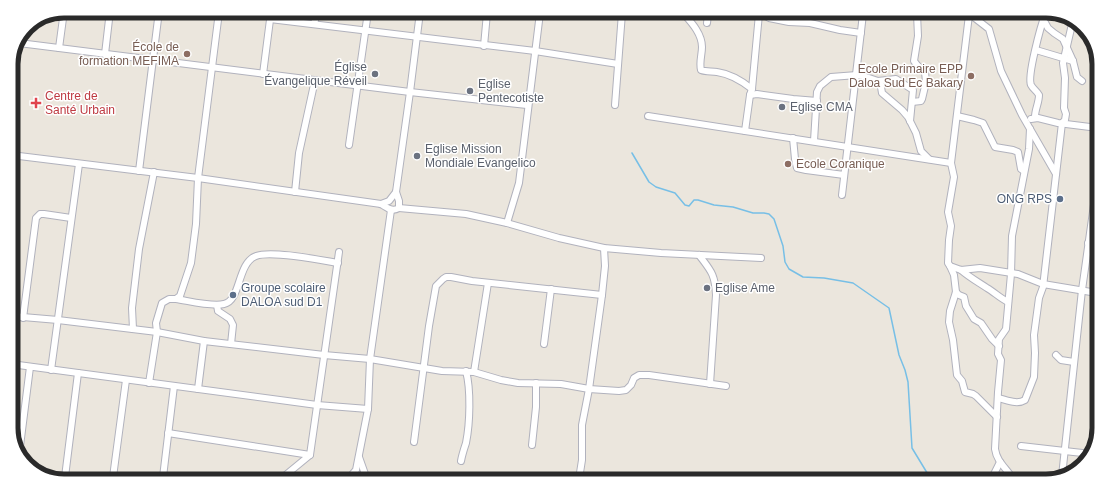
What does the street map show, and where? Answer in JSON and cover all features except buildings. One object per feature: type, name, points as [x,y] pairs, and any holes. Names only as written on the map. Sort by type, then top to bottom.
[{"type":"street","points":[[59,48],[63,18]]},
{"type":"street","points":[[105,54],[109,18]]},
{"type":"street","points":[[139,170],[158,18]]},
{"type":"street","points":[[176,299],[180,296],[191,263],[196,224],[198,178],[218,18]]},
{"type":"street","points":[[314,24],[316,18]]},
{"type":"street","points":[[349,145],[367,18]]},
{"type":"street","points":[[399,208],[396,192],[419,18]]},
{"type":"street","points":[[484,46],[487,18]]},
{"type":"street","points":[[506,223],[519,183],[527,106],[539,18]]},
{"type":"street","points":[[615,106],[622,18]]},
{"type":"street","points":[[687,18],[695,27],[700,39],[702,47],[700,66],[702,70],[732,76],[742,81],[751,92],[757,94],[816,101]]},
{"type":"street","points":[[707,23],[708,18]]},
{"type":"street","points":[[745,131],[751,92],[759,18]]},
{"type":"street","points":[[769,18],[789,22],[810,23],[840,30],[861,32]]},
{"type":"street","points":[[842,194],[863,18]]},
{"type":"street","points":[[912,102],[921,101],[926,82],[925,72],[914,61],[918,36],[917,18]]},
{"type":"street","points":[[970,18],[951,163],[954,177],[948,212],[951,226],[949,240],[950,252],[948,260],[954,275],[956,292],[950,311],[949,322],[953,340],[957,375],[962,381],[965,392],[976,396],[997,417]]},
{"type":"street","points":[[974,18],[989,29],[1001,71],[1030,130],[1056,174]]},
{"type":"street","points":[[1035,117],[1040,95],[1031,86],[1030,78],[1037,38],[1044,18]]},
{"type":"street","points":[[1044,18],[1048,28],[1063,39],[1073,61],[1077,77],[1082,81]]},
{"type":"street","points":[[263,74],[270,19],[535,51],[618,64]]},
{"type":"street","points":[[998,398],[1019,403],[1025,400],[1034,377],[1034,335],[1039,298],[1043,284],[1062,123],[1066,114],[1064,102],[1065,78],[1063,67],[1072,26]]},
{"type":"street","points":[[23,43],[527,106]]},
{"type":"street","points":[[1036,50],[1073,61]]},
{"type":"street","points":[[814,141],[818,88],[828,79],[836,76],[863,76],[880,81],[896,79],[912,88],[913,92],[910,121]]},
{"type":"street","points":[[295,192],[299,153],[315,80]]},
{"type":"street","points":[[880,81],[882,93],[902,110],[910,121],[916,133],[921,151],[928,159]]},
{"type":"street","points":[[648,116],[951,163]]},
{"type":"street","points":[[957,116],[983,123],[995,147],[1018,152],[1021,169],[1024,171]]},
{"type":"street","points":[[1026,121],[1035,117],[1048,119],[1058,123],[1092,127]]},
{"type":"street","points":[[1009,474],[997,457],[995,449],[1001,360],[998,354],[999,339],[1006,329],[1012,236],[1029,149],[1030,130]]},
{"type":"street","points":[[793,138],[797,168],[844,175]]},
{"type":"street","points":[[18,156],[139,170],[381,204],[391,210],[396,210],[399,208],[466,214],[604,248],[761,258]]},
{"type":"street","points":[[51,370],[79,164]]},
{"type":"street","points":[[133,330],[132,304],[139,249],[154,172]]},
{"type":"street","points":[[381,204],[389,201],[396,192]]},
{"type":"street","points":[[352,474],[356,470],[368,409],[370,359],[391,210]]},
{"type":"street","points":[[23,318],[36,218],[40,214],[44,214],[71,218]]},
{"type":"street","points":[[1062,471],[1082,290],[1092,218]]},
{"type":"street","points":[[1088,243],[1092,243]]},
{"type":"street","points":[[580,474],[582,460],[582,426],[602,295],[604,248]]},
{"type":"street","points":[[287,474],[310,455],[339,252]]},
{"type":"street","points":[[149,383],[157,332],[156,323],[162,303],[176,299],[217,305],[226,304],[232,299],[247,263],[258,255],[270,254],[338,263]]},
{"type":"street","points":[[699,255],[714,276],[716,282],[710,384]]},
{"type":"street","points":[[950,266],[961,270],[973,281],[986,287],[1000,298],[1008,302]]},
{"type":"street","points":[[961,270],[976,268],[1019,275],[1043,284],[1092,292]]},
{"type":"street","points":[[414,442],[436,286],[443,279],[451,277],[472,281],[602,295]]},
{"type":"street","points":[[474,372],[488,282]]},
{"type":"street","points":[[544,344],[551,289]]},
{"type":"street","points":[[956,292],[964,297],[966,306],[974,319],[981,323],[999,346]]},
{"type":"street","points":[[217,305],[218,311],[230,319],[233,325],[231,344]]},
{"type":"street","points":[[18,317],[58,320],[157,332],[204,341],[370,359],[442,370],[474,372],[509,382],[561,384],[619,391],[626,390],[631,385],[634,378],[639,375],[649,375],[726,386]]},
{"type":"street","points":[[198,389],[204,341]]},
{"type":"street","points":[[1056,355],[1061,360],[1074,362]]},
{"type":"street","points":[[18,365],[317,405],[368,409]]},
{"type":"street","points":[[20,444],[30,367]]},
{"type":"street","points":[[461,461],[466,442],[468,415],[468,383],[466,371]]},
{"type":"street","points":[[65,474],[78,373]]},
{"type":"street","points":[[113,474],[126,380]]},
{"type":"street","points":[[532,445],[536,407],[536,383]]},
{"type":"street","points":[[163,474],[174,386]]},
{"type":"street","points":[[168,433],[310,455]]},
{"type":"street","points":[[1021,446],[1085,453]]},
{"type":"street","points":[[359,457],[365,474]]},
{"type":"street","points":[[994,474],[1000,462]]},
{"type":"waterway","points":[[632,153],[649,182],[656,187],[675,193],[685,205],[689,206],[694,200],[698,200],[714,205],[733,207],[753,213],[769,214],[774,219],[783,246],[785,262],[789,269],[803,277],[824,278],[853,283],[889,308],[899,355],[908,382],[912,448],[928,474]]},
{"type":"place","name":"École de formation MEFIMA","points":[[187,54]]},
{"type":"place","name":"Église Évangelique Réveil","points":[[375,74]]},
{"type":"place","name":"Ecole Primaire EPP Daloa Sud Ec Bakary","points":[[971,76]]},
{"type":"place","name":"Eglise Pentecotiste","points":[[470,91]]},
{"type":"place","name":"Centre de Santé Urbain","points":[[36,103]]},
{"type":"place","name":"Eglise CMA","points":[[782,107]]},
{"type":"place","name":"Eglise Mission Mondiale Evangelico","points":[[417,156]]},
{"type":"place","name":"Ecole Coranique","points":[[788,164]]},
{"type":"place","name":"ONG RPS","points":[[1060,199]]},
{"type":"place","name":"Eglise Ame","points":[[707,288]]},
{"type":"place","name":"Groupe scolaire DALOA sud D1","points":[[233,295]]}]
